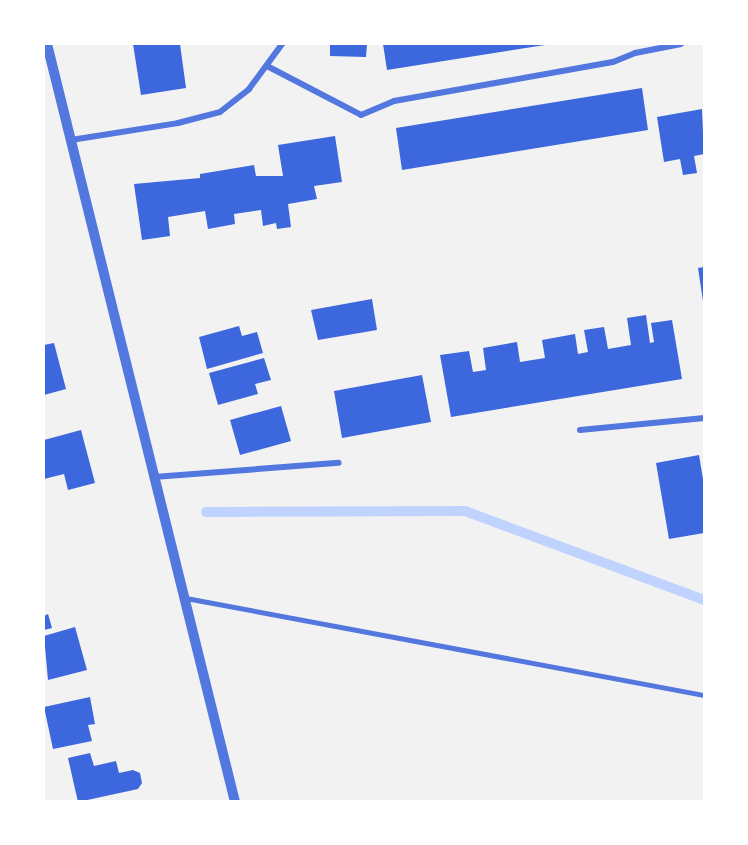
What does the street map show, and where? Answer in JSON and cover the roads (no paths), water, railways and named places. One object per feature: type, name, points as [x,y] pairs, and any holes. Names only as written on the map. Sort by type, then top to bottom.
[{"type":"street","points":[[47,44],[234,801]]},
{"type":"street","points":[[71,140],[178,123],[220,112],[249,89],[282,44]]},
{"type":"street","points":[[267,66],[361,115],[394,101],[613,62],[634,53],[681,44]]},
{"type":"street","points":[[580,430],[705,417]]},
{"type":"street","points":[[154,477],[338,463]]},
{"type":"lane","points":[[184,597],[705,695]]},
{"type":"waterway","points":[[206,512],[465,511],[704,600]]}]
